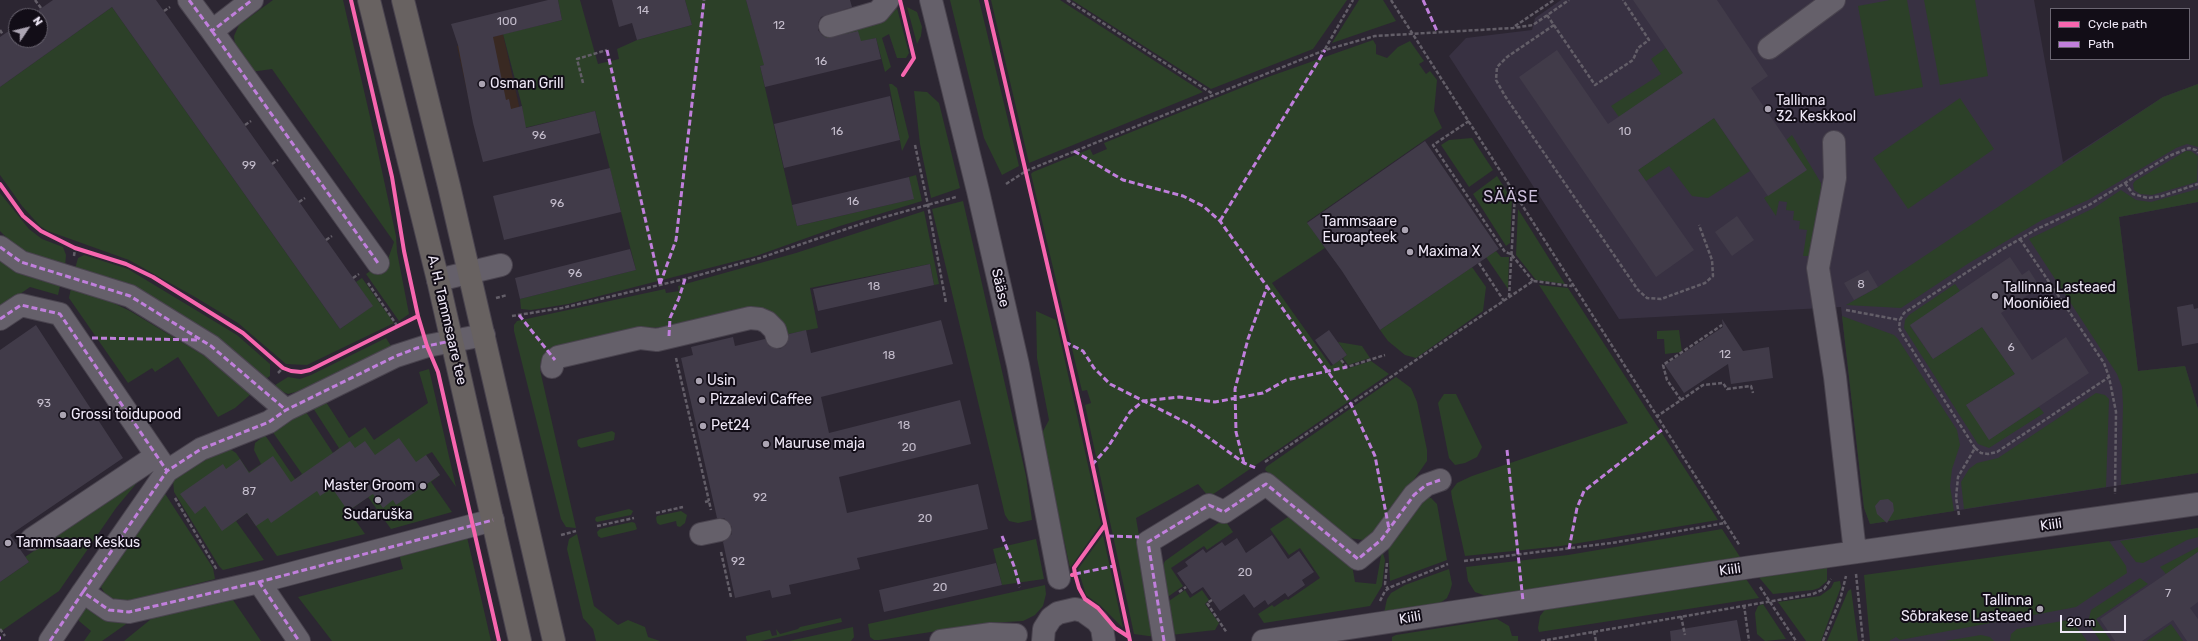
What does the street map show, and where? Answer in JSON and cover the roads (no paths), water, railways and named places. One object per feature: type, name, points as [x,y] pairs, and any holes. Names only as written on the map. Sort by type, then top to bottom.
[{"type":"main road","name":"A. H. Tammsaare tee","points":[[369,0],[438,280],[520,641]]},
{"type":"main road","points":[[406,5],[554,641]]},
{"type":"street","points":[[189,0],[212,30],[369,268]]},
{"type":"street","points":[[212,30],[252,0]]},
{"type":"street","points":[[860,0],[862,5],[880,0]]},
{"type":"street","points":[[830,26],[878,12],[888,0]]},
{"type":"street","name":"Sääse","points":[[931,0],[978,191],[1018,365],[1059,578]]},
{"type":"street","points":[[1769,48],[1834,0]]},
{"type":"street","points":[[1834,142],[1835,178],[1818,268],[1835,377],[1853,564]]},
{"type":"street","points":[[0,247],[20,262],[130,296],[211,346],[286,410]]},
{"type":"street","points":[[438,280],[501,265]]},
{"type":"street","points":[[0,319],[21,305],[60,314],[162,464]]},
{"type":"street","points":[[552,367],[553,361],[558,356],[640,338],[663,338],[754,318],[770,325],[777,334],[777,337]]},
{"type":"street","points":[[32,539],[162,464],[269,422],[286,410],[364,376],[417,348],[484,335]]},
{"type":"street","points":[[50,641],[83,592],[162,464]]},
{"type":"street","points":[[1164,641],[1148,542],[1209,505],[1224,512],[1266,484],[1358,559],[1381,540],[1414,495],[1426,485],[1440,480]]},
{"type":"street","name":"Kiili","points":[[1263,641],[1853,564],[2198,504]]},
{"type":"street","points":[[83,592],[109,610],[129,612],[259,582],[493,520]]},
{"type":"street","points":[[1047,627],[1054,586],[1059,578],[1066,584],[1076,603],[1083,611],[1097,621],[1107,637]]},
{"type":"street","points":[[259,582],[299,641]]},
{"type":"street","points":[[941,641],[991,634],[1020,638],[1029,626],[1047,627],[1066,610],[1083,611]]},
{"type":"place","name":"Osman Grill","points":[[482,84]]},
{"type":"place","name":"Tallinna 32. Keskkool","points":[[1768,109]]},
{"type":"place","name":"Tammsaare Euroapteek","points":[[1405,230]]},
{"type":"place","name":"Maxima X","points":[[1410,252]]},
{"type":"place","name":"Tallinna Lasteaed Mooniõied","points":[[1995,296]]},
{"type":"place","name":"Usin","points":[[699,381]]},
{"type":"place","name":"Pizzalevi Caffee","points":[[702,400]]},
{"type":"place","name":"Grossi toidupood","points":[[63,415]]},
{"type":"place","name":"Pet24","points":[[703,426]]},
{"type":"place","name":"Mauruse maja","points":[[766,444]]},
{"type":"place","name":"Master Groom","points":[[423,486]]},
{"type":"place","name":"Sudaruška","points":[[378,500]]},
{"type":"place","name":"Tammsaare Keskus","points":[[8,543]]},
{"type":"place","name":"Tallinna Sõbrakese Lasteaed","points":[[2040,609]]},
{"type":"district","name":"SÄÄSE","points":[[1511,197]]}]
